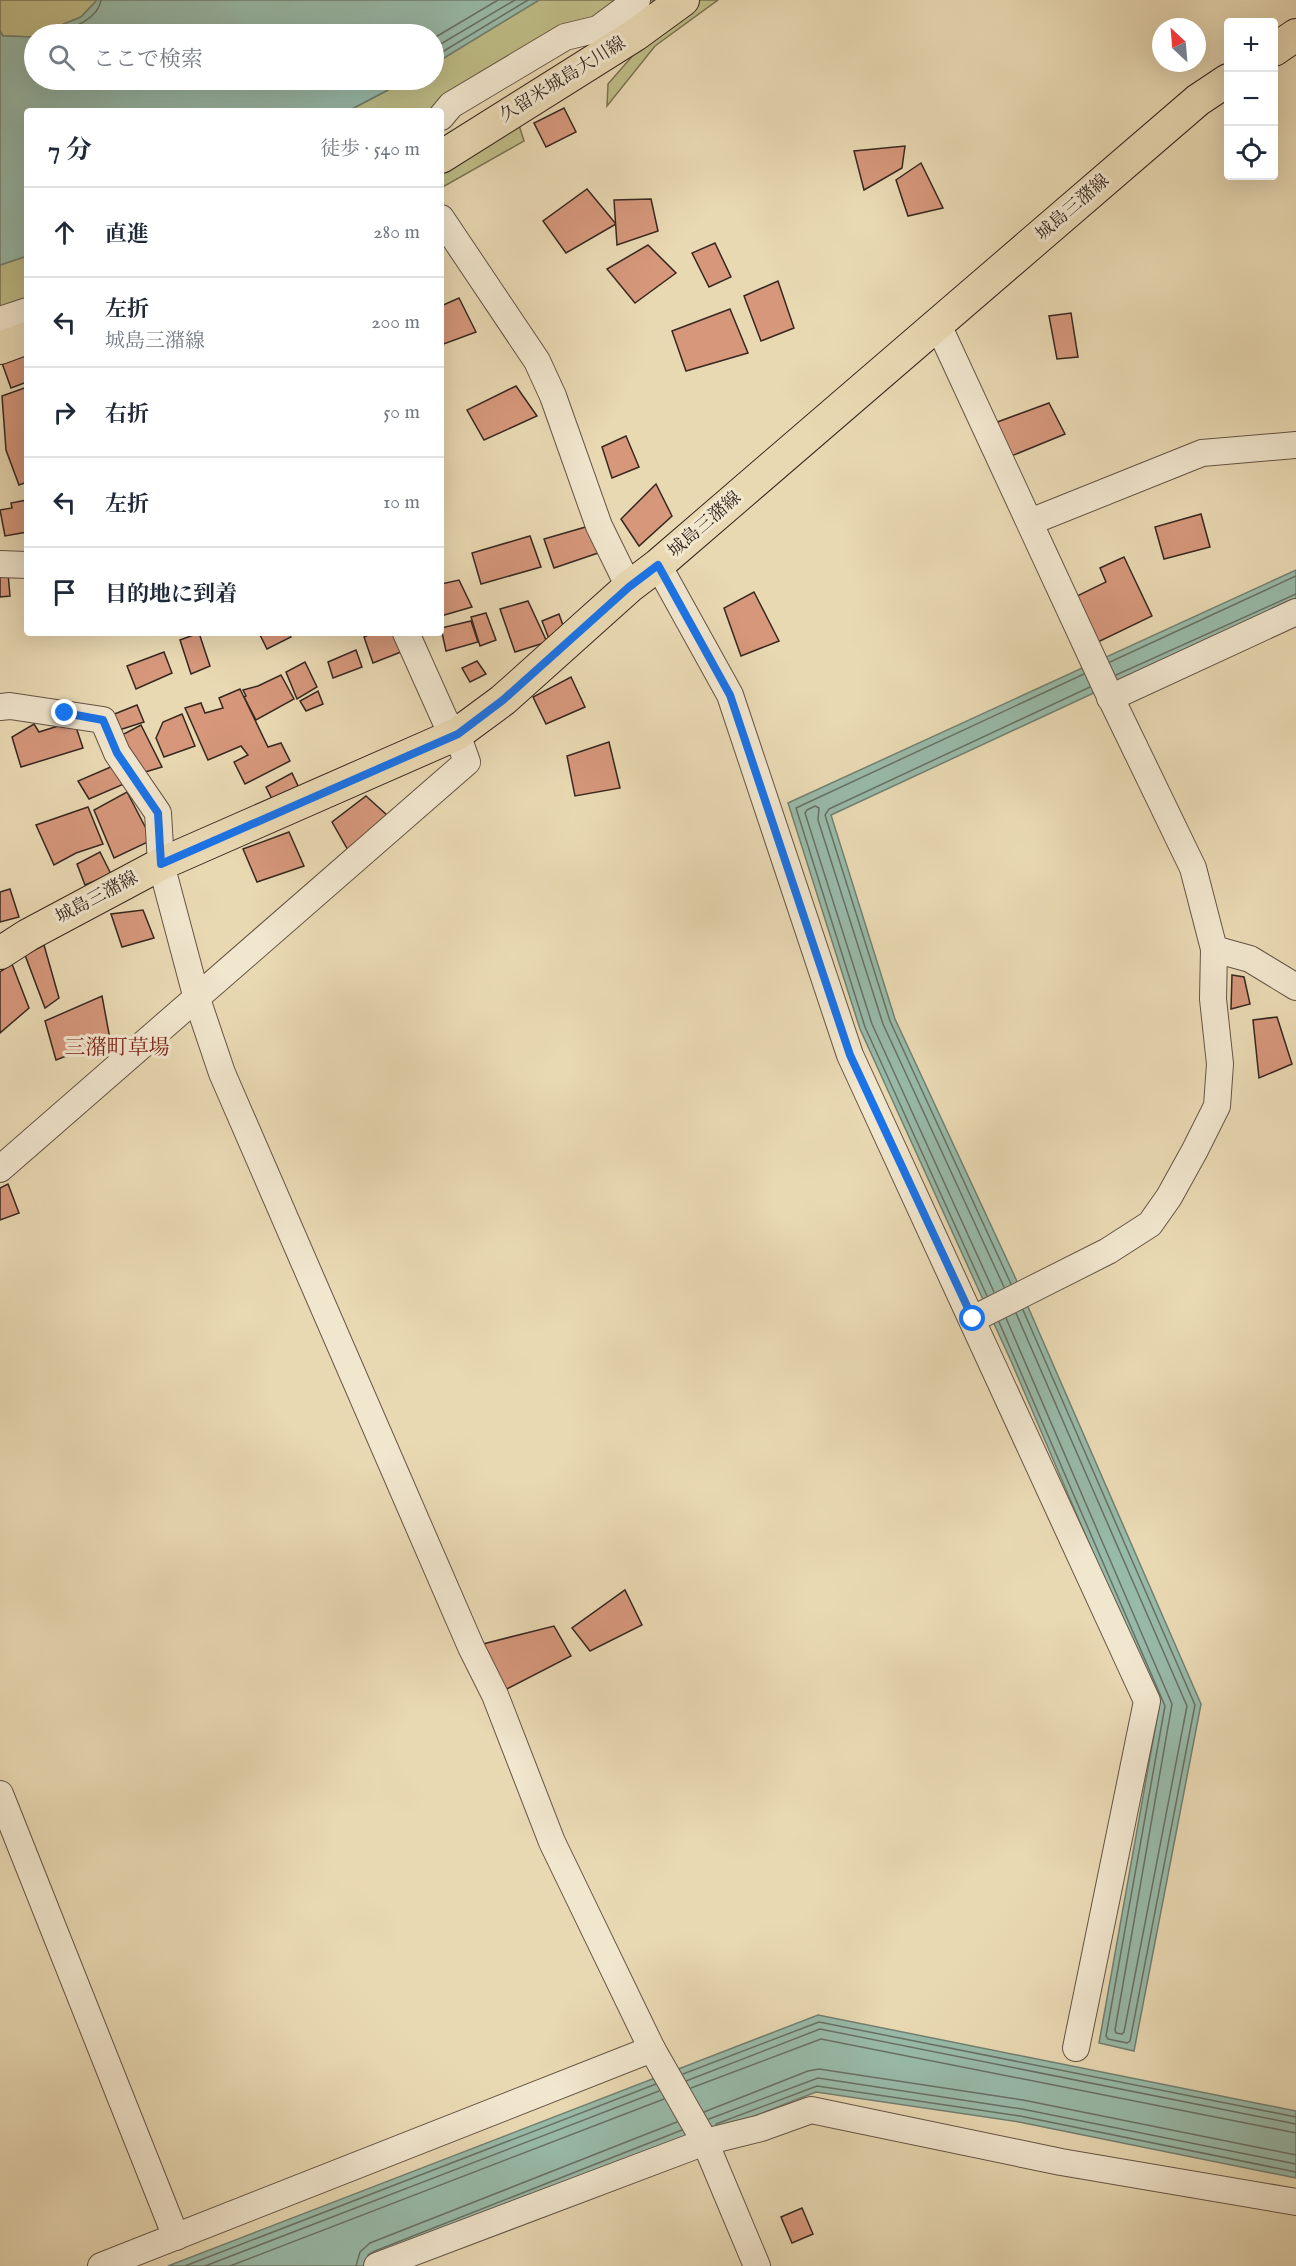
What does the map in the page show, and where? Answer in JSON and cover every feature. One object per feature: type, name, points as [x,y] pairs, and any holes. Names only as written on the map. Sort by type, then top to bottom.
[{"type":"main road","name":"久留米城島大川線","points":[[446,153],[604,54],[683,0]]},
{"type":"main road","points":[[1278,47],[1296,35]]},
{"type":"main road","name":"城島三潴線","points":[[0,953],[28,935],[161,864],[458,734],[503,700],[629,587],[658,565],[1198,100],[1224,83]]},
{"type":"main road","points":[[0,348],[24,339]]},
{"type":"street","points":[[446,153],[461,118],[509,77],[565,37],[598,29],[637,0]]},
{"type":"street","points":[[444,113],[451,105],[565,53],[604,54]]},
{"type":"street","points":[[444,222],[537,361],[553,396],[599,526],[629,587]]},
{"type":"street","points":[[0,320],[24,312]]},
{"type":"street","points":[[938,325],[1092,659],[1193,868],[1214,949],[1213,999],[1220,1064],[1217,1106],[1195,1150],[1150,1224],[1108,1251],[973,1319]]},
{"type":"street","points":[[1030,522],[1202,453],[1296,445]]},
{"type":"street","points":[[0,564],[24,565]]},
{"type":"street","points":[[658,565],[730,695],[850,1055],[1147,1701],[1076,2048]]},
{"type":"street","points":[[1109,694],[1296,612]]},
{"type":"street","points":[[0,1169],[467,762],[458,734],[445,720],[407,636]]},
{"type":"street","points":[[0,707],[10,706],[103,720],[117,753],[158,813],[161,864],[197,999],[222,1073],[471,1647],[495,1695],[552,1842],[652,2049],[705,2142],[757,2266]]},
{"type":"street","points":[[1214,949],[1250,959],[1296,987]]},
{"type":"street","points":[[0,1794],[176,2237]]},
{"type":"street","points":[[102,2266],[652,2049]]},
{"type":"street","points":[[377,2266],[705,2142],[761,2128],[811,2110],[1061,2162],[1296,2202]]},
{"type":"shaded area","points":[[0,0],[97,0],[81,17],[64,24],[24,24],[24,37],[3,36],[0,31]]},
{"type":"shaded area","points":[[539,0],[658,0],[608,38],[570,29],[444,109],[354,108],[388,90],[444,90],[444,58]]},
{"type":"shaded area","points":[[699,0],[718,0],[655,46],[607,106],[608,84],[648,38]]},
{"type":"shaded area","points":[[518,122],[524,141],[444,186],[444,167]]},
{"type":"shaded area","points":[[24,257],[24,328],[0,336],[0,265]]},
{"type":"water","points":[[97,0],[539,0],[444,58],[444,24],[64,24],[81,17]]},
{"type":"water","points":[[0,31],[3,36],[24,37],[24,90],[388,90],[354,108],[24,108],[24,257],[0,265]]},
{"type":"water","points":[[1296,570],[1296,599],[831,815],[895,1019],[1015,1277],[1201,1704],[1134,2051],[1099,2043],[1159,1707],[1011,1361],[860,1029],[788,803]]},
{"type":"water","points":[[818,2015],[1296,2111],[1296,2178],[1019,2122],[816,2092],[372,2266],[168,2266]]},
{"type":"building","points":[[564,108],[576,132],[546,147],[534,123]]},
{"type":"building","points":[[905,146],[902,168],[864,190],[854,151]]},
{"type":"building","points":[[921,163],[943,208],[908,216],[896,180]]},
{"type":"building","points":[[587,189],[616,224],[566,253],[543,221]]},
{"type":"building","points":[[651,199],[658,231],[617,245],[614,200]]},
{"type":"building","points":[[715,243],[731,277],[709,287],[692,253]]},
{"type":"building","points":[[648,245],[676,273],[635,303],[607,269]]},
{"type":"building","points":[[778,281],[794,328],[761,341],[744,296]]},
{"type":"building","points":[[459,298],[476,332],[444,344],[444,305]]},
{"type":"building","points":[[730,309],[748,353],[686,371],[672,331]]},
{"type":"building","points":[[1071,313],[1078,357],[1057,359],[1049,316]]},
{"type":"building","points":[[24,356],[24,383],[11,388],[2,363]]},
{"type":"building","points":[[516,386],[537,416],[484,440],[467,410]]},
{"type":"building","points":[[24,388],[24,483],[19,485],[6,450],[2,396]]},
{"type":"building","points":[[1049,403],[1065,434],[1009,457],[992,424]]},
{"type":"building","points":[[626,436],[639,467],[612,478],[602,447]]},
{"type":"building","points":[[656,484],[672,516],[639,546],[621,519]]},
{"type":"building","points":[[24,501],[24,533],[5,536],[0,510],[12,508],[11,503]]},
{"type":"building","points":[[1201,514],[1210,547],[1164,559],[1155,527]]},
{"type":"building","points":[[596,524],[607,550],[554,568],[544,539]]},
{"type":"building","points":[[530,536],[541,567],[481,584],[472,553]]},
{"type":"building","points":[[1124,557],[1152,616],[1098,642],[1077,596],[1106,582],[1100,568]]},
{"type":"building","points":[[8,573],[10,596],[0,597],[0,574]]},
{"type":"building","points":[[459,580],[472,607],[444,615],[444,583]]},
{"type":"building","points":[[754,592],[779,641],[741,656],[724,608]]},
{"type":"building","points":[[528,601],[547,642],[515,652],[500,609]]},
{"type":"building","points":[[486,613],[496,640],[480,646],[471,617]]},
{"type":"building","points":[[559,614],[565,631],[549,639],[542,621]]},
{"type":"building","points":[[471,621],[478,642],[446,651],[443,636],[444,627]]},
{"type":"building","points":[[200,636],[210,666],[191,674],[180,640]]},
{"type":"building","points":[[260,636],[290,636],[291,637],[267,649]]},
{"type":"building","points":[[401,636],[406,650],[373,663],[364,637]]},
{"type":"building","points":[[356,650],[362,667],[333,678],[328,662]]},
{"type":"building","points":[[164,652],[172,673],[136,689],[127,666]]},
{"type":"building","points":[[477,661],[486,674],[470,682],[462,668]]},
{"type":"building","points":[[305,662],[317,687],[297,699],[286,672]]},
{"type":"building","points":[[281,675],[294,699],[256,720],[244,697],[246,696],[243,690]]},
{"type":"building","points":[[571,677],[585,707],[546,724],[533,697]]},
{"type":"building","points":[[240,689],[268,747],[281,743],[290,761],[245,784],[234,762],[248,755],[241,746],[208,760],[185,708],[201,703],[205,713],[223,708],[219,698]]},
{"type":"building","points":[[318,691],[323,704],[306,711],[300,701]]},
{"type":"building","points":[[137,705],[144,722],[113,732],[107,717]]},
{"type":"building","points":[[182,714],[195,746],[164,757],[156,738],[163,722]]},
{"type":"building","points":[[74,721],[83,748],[21,767],[12,737],[34,724],[39,732]]},
{"type":"building","points":[[141,725],[162,767],[135,775],[118,737]]},
{"type":"building","points":[[609,742],[620,788],[575,796],[567,756]]},
{"type":"building","points":[[113,766],[124,784],[89,799],[78,781]]},
{"type":"building","points":[[292,773],[299,788],[273,801],[266,787]]},
{"type":"building","points":[[127,792],[152,840],[114,858],[94,810]]},
{"type":"building","points":[[366,796],[388,816],[348,850],[332,822]]},
{"type":"building","points":[[88,807],[103,844],[76,853],[54,865],[36,825]]},
{"type":"building","points":[[289,832],[304,866],[257,882],[243,849]]},
{"type":"building","points":[[100,852],[111,874],[85,885],[77,864]]},
{"type":"building","points":[[10,889],[19,917],[0,922],[0,892]]},
{"type":"building","points":[[143,910],[154,938],[122,947],[111,914]]},
{"type":"building","points":[[44,945],[59,998],[45,1008],[25,955]]},
{"type":"building","points":[[12,964],[29,1008],[0,1033],[0,972]]},
{"type":"building","points":[[1232,975],[1244,977],[1250,1004],[1231,1009]]},
{"type":"building","points":[[102,996],[110,1039],[56,1060],[45,1021]]},
{"type":"building","points":[[1277,1017],[1292,1064],[1259,1078],[1253,1020]]},
{"type":"building","points":[[8,1184],[19,1213],[0,1220],[0,1188]]},
{"type":"building","points":[[625,1590],[642,1625],[590,1651],[572,1628]]},
{"type":"building","points":[[554,1626],[571,1656],[495,1695],[471,1647]]},
{"type":"building","points":[[802,2208],[813,2234],[792,2243],[781,2217]]},
{"type":"district","name":"三潴町草場","points":[[117,1048]]},
{"type":"route","points":[[65,713],[103,720],[117,753],[158,813],[161,864],[458,734],[503,700],[629,587],[658,565],[730,695],[850,1055],[973,1319]]}]
